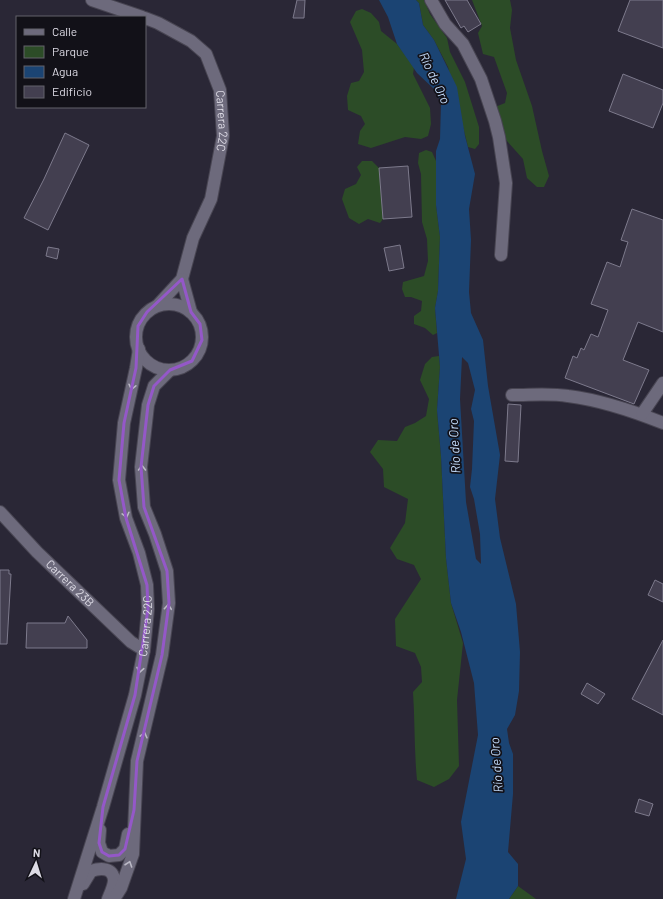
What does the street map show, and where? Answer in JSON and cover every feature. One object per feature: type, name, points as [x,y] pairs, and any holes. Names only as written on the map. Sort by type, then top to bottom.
[{"type":"street","points":[[92,0],[139,16]]},
{"type":"street","points":[[430,0],[444,24],[463,44],[480,79],[495,121],[499,136],[506,183],[502,255]]},
{"type":"street","name":"Carrera 22C","points":[[146,18],[158,23],[191,41],[206,54],[220,90],[223,136],[210,199],[193,238],[182,279],[158,305]]},
{"type":"street","points":[[182,279],[191,312]]},
{"type":"street","points":[[169,304],[177,305],[191,312],[196,317],[202,332],[201,348],[197,355],[186,366],[170,370],[162,369],[148,362],[139,349],[137,341],[138,326],[147,312],[158,305],[169,304]]},
{"type":"street","name":"Carrera 22C","points":[[74,899],[103,807],[135,695],[144,650],[148,609],[147,585],[139,553],[126,518],[119,480],[124,423],[139,349]]},
{"type":"street","name":"Carrera 22C","points":[[114,899],[121,888],[132,854],[137,761],[162,655],[169,603],[167,571],[155,534],[144,507],[141,467],[148,405],[154,386],[170,370]]},
{"type":"street","points":[[642,414],[663,383]]},
{"type":"street","points":[[512,395],[566,395],[589,399],[642,414],[663,423]]},
{"type":"street","name":"Carrera 23B","points":[[0,512],[37,552],[132,642],[144,650]]},
{"type":"street","points":[[103,807],[99,843],[102,852],[109,856],[119,855],[125,849],[134,810]]},
{"type":"street","points":[[74,899],[91,871],[100,868],[106,869],[112,873],[114,881],[108,899]]},
{"type":"highlighted area","points":[[182,279],[191,312],[200,324],[202,340],[192,361],[170,370],[154,386],[148,405],[141,467],[144,507],[167,571],[169,603],[162,655],[137,761],[134,810],[125,849],[119,855],[109,856],[102,852],[99,843],[103,807],[135,695],[148,609],[147,585],[126,518],[119,480],[124,423],[136,368],[138,326],[147,312]]},
{"type":"green space","points":[[416,0],[424,0],[430,14],[447,38],[450,52],[465,82],[479,127],[479,144],[475,149],[468,147],[448,67],[434,40],[423,25],[419,3]]},
{"type":"green space","points":[[472,0],[510,0],[512,10],[510,28],[516,60],[532,106],[549,176],[544,187],[537,187],[527,178],[523,159],[507,141],[495,121],[495,107],[505,103],[507,93],[494,57],[483,54],[478,33],[482,26]]},
{"type":"green space","points":[[362,9],[371,13],[379,22],[381,31],[397,44],[414,67],[413,74],[430,108],[431,124],[428,136],[421,139],[405,137],[371,148],[358,144],[360,131],[365,124],[361,116],[348,110],[347,96],[351,83],[359,81],[364,72],[362,50],[350,22],[356,11]]},
{"type":"green space","points":[[426,150],[432,152],[436,161],[436,205],[440,237],[438,291],[435,308],[437,333],[433,335],[425,328],[414,324],[414,316],[421,311],[422,301],[411,297],[405,297],[402,289],[403,282],[424,276],[428,261],[427,239],[422,222],[421,174],[418,163],[419,153]]},
{"type":"green space","points":[[362,161],[372,161],[379,168],[383,219],[380,223],[368,219],[359,224],[349,218],[342,199],[345,189],[356,184],[361,175],[357,167]]},
{"type":"green space","points":[[439,356],[440,367],[437,410],[441,456],[446,558],[451,603],[463,643],[457,700],[459,766],[449,779],[434,787],[417,780],[413,692],[422,682],[421,667],[415,653],[396,646],[395,619],[421,579],[414,565],[397,559],[390,548],[405,523],[408,499],[384,487],[383,469],[370,452],[378,440],[397,441],[405,427],[426,416],[429,399],[420,380],[425,364],[432,357]]},
{"type":"green space","points":[[518,886],[536,899],[509,899]]},
{"type":"water","name":"Río de Oro","points":[[379,0],[416,0],[419,3],[423,25],[434,40],[457,87],[465,136],[475,174],[469,209],[471,240],[469,292],[471,313],[483,340],[488,386],[500,455],[495,499],[500,538],[516,604],[520,652],[519,691],[515,715],[507,729],[509,743],[513,754],[513,794],[508,852],[518,864],[518,886],[509,899],[456,899],[466,859],[461,822],[478,735],[474,683],[461,632],[451,603],[446,558],[441,456],[437,410],[440,367],[435,308],[438,291],[440,237],[436,205],[436,151],[440,139],[441,103],[435,90],[417,73],[397,44],[388,17]],"holes":[[[462,357],[468,363],[475,390],[471,409],[474,421],[470,487],[474,499],[480,534],[481,564],[476,559],[466,502],[460,399]]]},
{"type":"building","points":[[297,0],[305,0],[304,18],[293,18]]},
{"type":"building","points":[[445,0],[467,0],[481,24],[468,32],[464,26],[461,28]]},
{"type":"building","points":[[630,0],[663,0],[663,48],[618,31]]},
{"type":"building","points":[[623,74],[663,90],[663,103],[653,128],[609,111]]},
{"type":"building","points":[[65,133],[89,145],[48,230],[24,218]]},
{"type":"building","points":[[408,166],[412,217],[383,219],[379,168]]},
{"type":"building","points":[[632,209],[663,220],[663,332],[638,322],[623,360],[649,370],[634,404],[565,378],[573,356],[577,358],[581,348],[584,350],[591,334],[598,337],[608,310],[591,304],[607,262],[620,267],[628,242],[621,240]]},
{"type":"building","points":[[400,245],[404,268],[389,271],[384,248]]},
{"type":"building","points":[[48,247],[59,249],[57,259],[46,256]]},
{"type":"building","points":[[508,404],[521,405],[518,462],[505,461]]},
{"type":"building","points":[[0,570],[9,570],[9,574],[11,574],[7,644],[0,644]]},
{"type":"building","points":[[655,580],[663,584],[663,602],[648,595]]},
{"type":"building","points":[[68,616],[87,640],[87,648],[26,648],[27,623],[65,623]]},
{"type":"building","points":[[663,640],[663,715],[632,699]]},
{"type":"building","points":[[587,683],[605,694],[598,704],[581,694]]},
{"type":"building","points":[[639,799],[653,804],[649,816],[635,812]]}]
